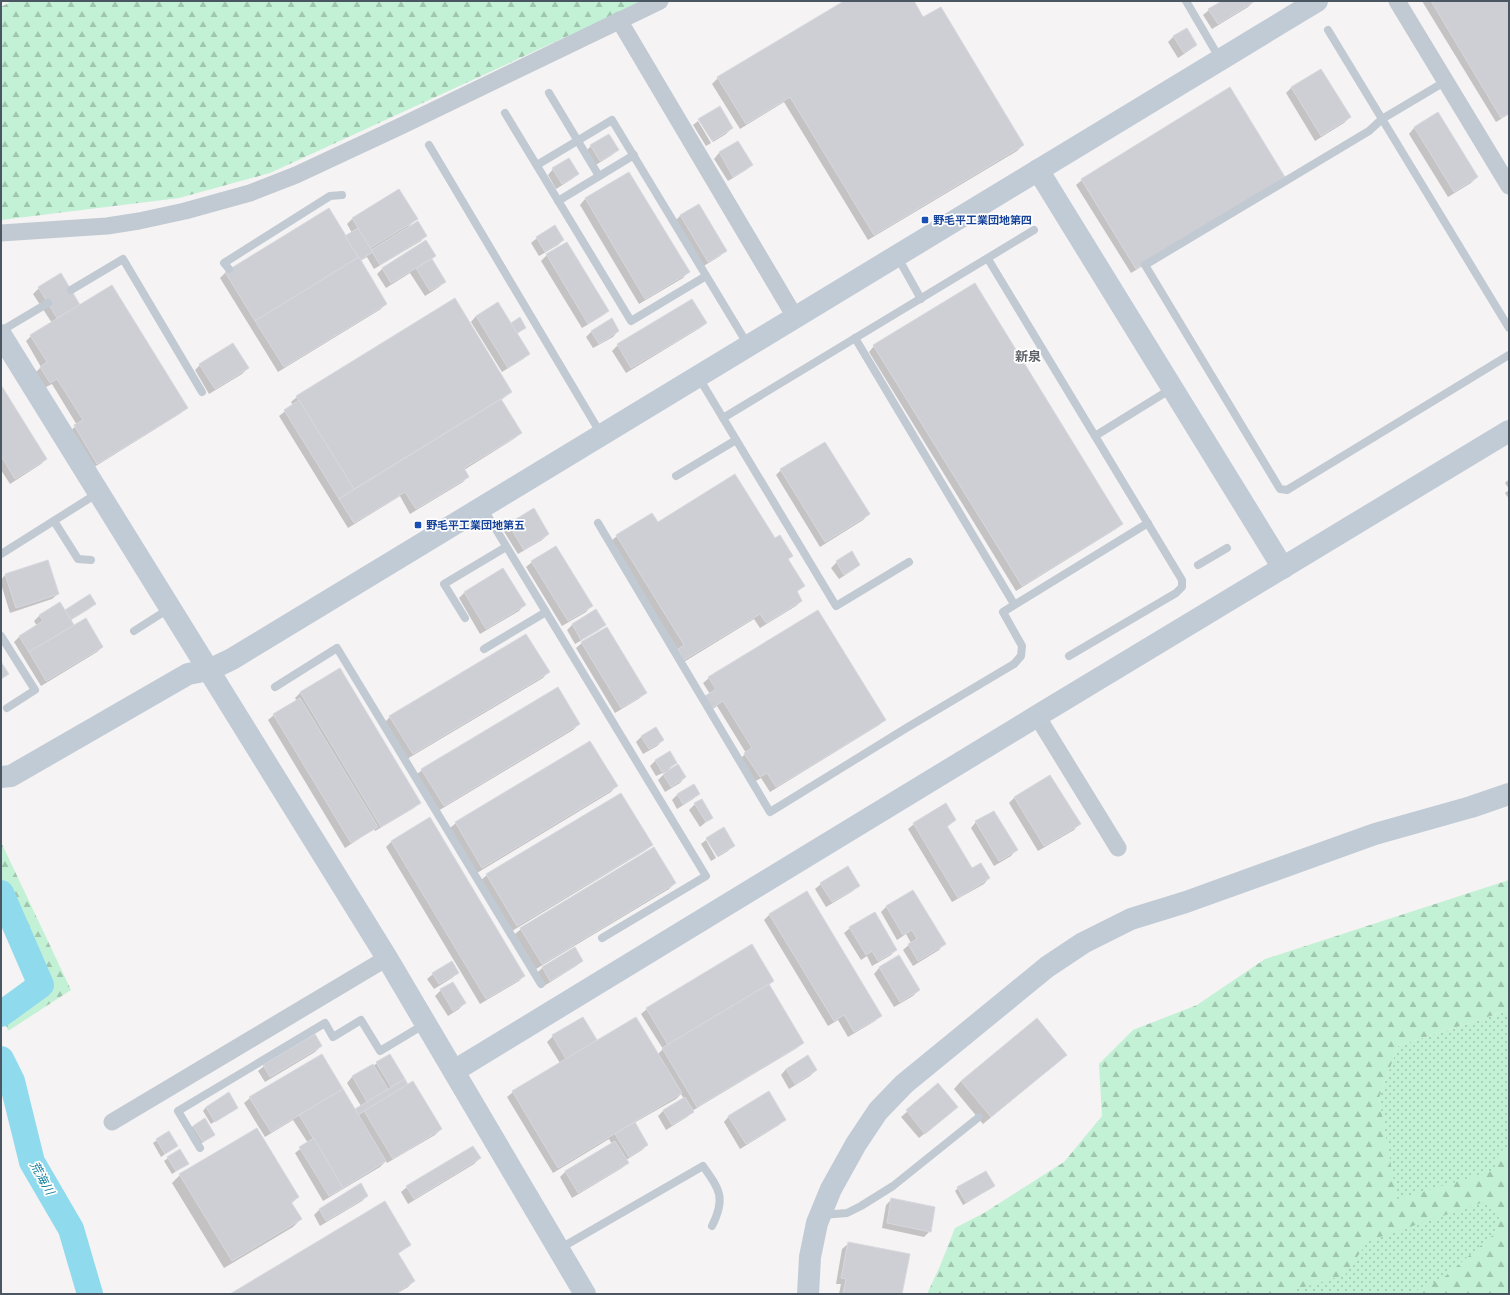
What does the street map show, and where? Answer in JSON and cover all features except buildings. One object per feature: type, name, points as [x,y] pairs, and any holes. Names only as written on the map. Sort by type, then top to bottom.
[{"type":"street","points":[[1,233],[108,226],[185,211],[250,193],[296,175],[401,126],[660,1]]},
{"type":"street","points":[[1,777],[11,776],[188,674],[209,670],[232,659],[1317,1]]},
{"type":"street","points":[[1397,1],[1509,186]]},
{"type":"street","points":[[619,20],[795,317]]},
{"type":"street","points":[[1038,170],[1283,568]]},
{"type":"street","points":[[1,335],[387,958],[585,1294]]},
{"type":"street","points":[[454,1071],[1509,431]]},
{"type":"street","points":[[1037,716],[1118,848]]},
{"type":"street","points":[[808,1294],[810,1257],[817,1223],[831,1189],[856,1144],[878,1111],[904,1084],[1047,967],[1083,943],[1131,920],[1186,902],[1375,834],[1471,807],[1509,794]]},
{"type":"street","points":[[112,1122],[387,958]]},
{"type":"lane","points":[[1186,1],[1221,59]]},
{"type":"lane","points":[[1328,30],[1509,328]]},
{"type":"lane","points":[[1446,81],[1382,119],[1369,131],[1145,265],[1280,489],[1287,490],[1509,355]]},
{"type":"lane","points":[[549,93],[599,176]]},
{"type":"lane","points":[[505,113],[631,322],[706,276]]},
{"type":"lane","points":[[536,165],[612,120],[748,345]]},
{"type":"lane","points":[[429,145],[602,435]]},
{"type":"lane","points":[[558,201],[634,155]]},
{"type":"lane","points":[[229,269],[224,263],[330,196],[342,195]]},
{"type":"lane","points":[[723,418],[1034,230]]},
{"type":"lane","points":[[896,256],[921,299]]},
{"type":"lane","points":[[71,290],[123,259],[202,392]]},
{"type":"lane","points":[[988,259],[1182,580],[1182,587],[1176,593],[1069,656]]},
{"type":"lane","points":[[1,332],[48,303]]},
{"type":"lane","points":[[855,338],[1014,604]]},
{"type":"lane","points":[[698,376],[836,606],[909,562]]},
{"type":"lane","points":[[1095,436],[1172,388]]},
{"type":"lane","points":[[676,476],[736,440]]},
{"type":"lane","points":[[1,554],[99,493]]},
{"type":"lane","points":[[482,507],[706,876],[602,938]]},
{"type":"lane","points":[[54,521],[78,558],[91,560]]},
{"type":"lane","points":[[598,523],[770,812],[1014,664],[1021,656],[1022,646],[1003,612],[1148,523]]},
{"type":"lane","points":[[465,618],[444,584],[506,547]]},
{"type":"lane","points":[[1198,565],[1227,548]]},
{"type":"lane","points":[[134,631],[170,608]]},
{"type":"lane","points":[[484,649],[546,612]]},
{"type":"lane","points":[[1,636],[35,690],[7,708]]},
{"type":"lane","points":[[274,687],[337,648],[541,984]]},
{"type":"lane","points":[[200,1148],[178,1111],[325,1023],[333,1037],[361,1020],[380,1051],[426,1024]]},
{"type":"lane","points":[[821,1214],[847,1213],[862,1206],[892,1186],[980,1116]]},
{"type":"lane","points":[[559,1249],[703,1166],[717,1185],[721,1200],[718,1214],[712,1226]]},
{"type":"green space","points":[[12,1],[644,1],[270,173],[179,198],[1,220],[1,7]]},
{"type":"green space","points":[[1,842],[71,990],[8,1031],[4,1020],[47,987],[1,883]]},
{"type":"green space","points":[[1509,880],[1509,1010],[1398,1046],[1379,1098],[1397,1199],[1493,1171],[1500,1152],[1509,1145],[1509,1294],[1408,1294],[1442,1279],[1493,1235],[1500,1215],[1484,1202],[1368,1241],[1345,1275],[1284,1294],[927,1294],[955,1228],[984,1213],[1064,1162],[1102,1116],[1099,1064],[1133,1030],[1197,1005],[1265,959]]},
{"type":"green space","points":[[1509,1010],[1509,1294],[1284,1294],[1294,1290],[1396,1199],[1379,1098],[1398,1046]]},
{"type":"waterway","name":"荒海川","points":[[1,893],[41,985],[1,1014]]},
{"type":"waterway","name":"荒海川","points":[[1,1059],[12,1081],[32,1162],[71,1229],[90,1294]]},
{"type":"place","name":"野毛平工業団地第四","points":[[925,220]]},
{"type":"place","name":"野毛平工業団地第五","points":[[418,525]]},
{"type":"district","name":"新泉","points":[[1028,356]]}]
